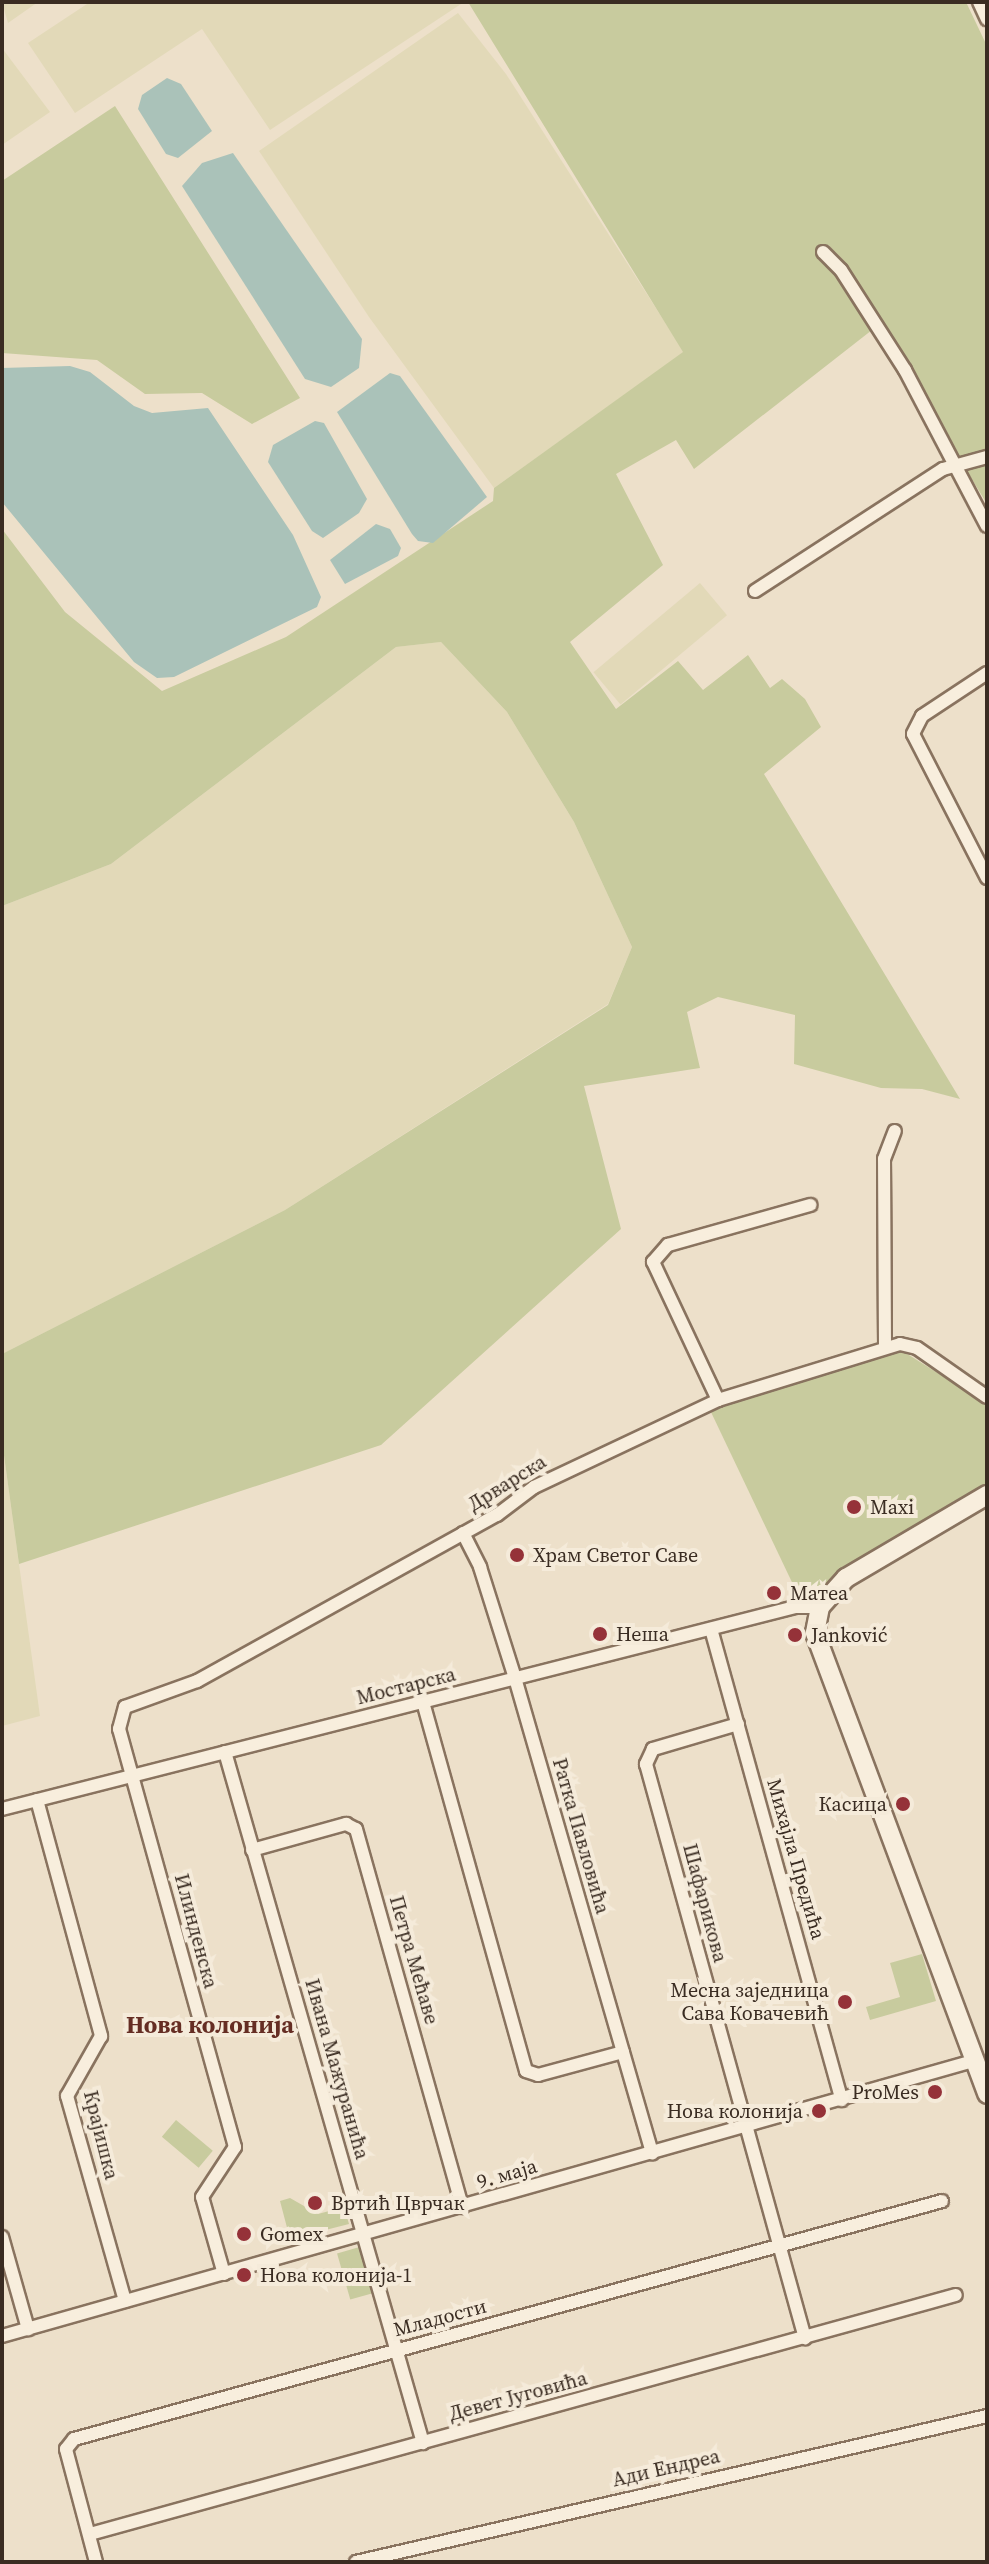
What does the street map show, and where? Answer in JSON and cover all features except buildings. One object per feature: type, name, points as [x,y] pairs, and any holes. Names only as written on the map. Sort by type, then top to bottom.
[{"type":"street","points":[[979,2],[987,19]]},
{"type":"street","points":[[823,252],[882,333],[987,526]]},
{"type":"street","points":[[755,591],[956,464],[987,457]]},
{"type":"street","points":[[987,673],[922,716],[913,734],[987,878]]},
{"type":"street","points":[[885,1347],[884,1159],[895,1131]]},
{"type":"street","points":[[718,1400],[653,1262],[658,1252],[668,1245],[810,1205]]},
{"type":"street","name":"Дрварска","points":[[132,1776],[119,1729],[125,1707],[197,1681],[463,1533],[534,1487],[718,1400],[885,1347],[917,1348],[987,1397]]},
{"type":"street","points":[[987,1495],[858,1570],[820,1607],[815,1633],[819,1652],[977,2060],[987,2094]]},
{"type":"street","name":"Ратка Павловића","points":[[463,1533],[480,1567],[515,1678],[652,2154]]},
{"type":"street","name":"Мостарска","points":[[2,1809],[795,1607],[820,1607]]},
{"type":"street","name":"Михајла Предића","points":[[711,1629],[842,2100]]},
{"type":"street","points":[[423,1702],[526,2071],[538,2075],[623,2052]]},
{"type":"street","name":"Шафарикова","points":[[738,1724],[653,1749],[646,1764],[805,2338]]},
{"type":"street","name":"Ивана Мажуранића","points":[[225,1752],[423,2443]]},
{"type":"street","name":"Илинденска","points":[[132,1776],[235,2147],[202,2197],[224,2274]]},
{"type":"street","name":"Крајишка","points":[[37,1800],[101,2036],[67,2096],[125,2301]]},
{"type":"street","name":"Петра Мећаве","points":[[252,1850],[346,1824],[356,1829],[462,2207]]},
{"type":"street","name":"9. маја","points":[[2,2336],[977,2060]]},
{"type":"street","name":"Младости","points":[[96,2562],[66,2449],[71,2440],[942,2201]]},
{"type":"street","points":[[2,2237],[28,2329]]},
{"type":"street","name":"Девет Југовића","points":[[90,2534],[956,2295]]},
{"type":"street","name":"Ади Ендреа","points":[[356,2562],[987,2416]]},
{"type":"shaded area","points":[[2,2],[38,2],[8,23]]},
{"type":"shaded area","points":[[90,2],[464,2],[270,130],[202,29],[75,113],[28,43]]},
{"type":"shaded area","points":[[458,13],[506,74],[684,352],[494,488],[369,317],[259,151]]},
{"type":"shaded area","points":[[2,48],[50,112],[2,145]]},
{"type":"shaded area","points":[[167,78],[181,84],[212,131],[178,158],[166,154],[138,109],[142,95]]},
{"type":"shaded area","points":[[233,153],[362,339],[359,368],[331,387],[305,379],[182,186],[202,163]]},
{"type":"shaded area","points":[[70,366],[90,372],[134,406],[152,413],[208,408],[293,535],[321,597],[317,607],[174,677],[157,678],[134,662],[2,502],[2,368]]},
{"type":"shaded area","points":[[390,373],[400,376],[487,497],[433,543],[418,541],[412,534],[337,412]]},
{"type":"shaded area","points":[[315,421],[324,423],[367,499],[359,513],[323,538],[312,531],[268,462],[273,445]]},
{"type":"shaded area","points":[[376,524],[390,529],[401,548],[398,556],[345,584],[330,560]]},
{"type":"shaded area","points":[[700,583],[727,615],[621,705],[594,672]]},
{"type":"shaded area","points":[[441,642],[507,712],[574,822],[632,947],[608,1004],[285,1210],[2,1354],[2,906],[111,864],[396,647]]},
{"type":"shaded area","points":[[2,1441],[40,1716],[2,1726]]},
{"type":"green space","points":[[468,2],[966,2],[987,46],[987,504],[829,245],[817,248],[872,330],[694,469],[676,440],[616,474],[663,565],[570,642],[616,709],[678,661],[703,690],[748,655],[770,688],[782,679],[805,699],[821,727],[764,774],[960,1099],[922,1089],[881,1088],[794,1064],[795,1015],[718,997],[687,1012],[700,1068],[584,1086],[621,1229],[381,1445],[19,1564],[2,1441],[2,1354],[285,1210],[608,1005],[632,947],[574,822],[507,712],[441,642],[396,647],[111,864],[2,906],[2,529],[65,612],[162,691],[286,637],[493,501],[494,488],[683,352]]},
{"type":"green space","points":[[115,106],[300,398],[252,424],[202,393],[145,394],[97,360],[2,353],[2,181]]},
{"type":"green space","points":[[901,1350],[987,1404],[987,1489],[820,1601],[799,1597],[710,1410]]},
{"type":"green space","points":[[922,1954],[936,2001],[870,2020],[866,2007],[900,1997],[890,1963]]},
{"type":"green space","points":[[176,2120],[213,2151],[199,2168],[162,2137]]},
{"type":"green space","points":[[290,2198],[318,2214],[344,2207],[349,2224],[290,2239],[280,2201]]},
{"type":"green space","points":[[363,2246],[376,2292],[350,2300],[337,2253]]},
{"type":"place","name":"Maxi","points":[[854,1507]]},
{"type":"place","name":"Храм Светог Саве","points":[[517,1555]]},
{"type":"place","name":"Матеа","points":[[774,1593]]},
{"type":"place","name":"Неша","points":[[600,1634]]},
{"type":"place","name":"Janković","points":[[795,1635]]},
{"type":"place","name":"Касица","points":[[903,1804]]},
{"type":"place","name":"Месна заједница Сава Ковачевић","points":[[845,2002]]},
{"type":"place","name":"ProMes","points":[[935,2092]]},
{"type":"place","name":"Нова колонија","points":[[819,2111]]},
{"type":"place","name":"Вртић Цврчак","points":[[315,2203]]},
{"type":"place","name":"Gomex","points":[[244,2234]]},
{"type":"place","name":"Нова колонија-1","points":[[244,2275]]},
{"type":"district","name":"Нова колонија","points":[[210,2025]]}]
